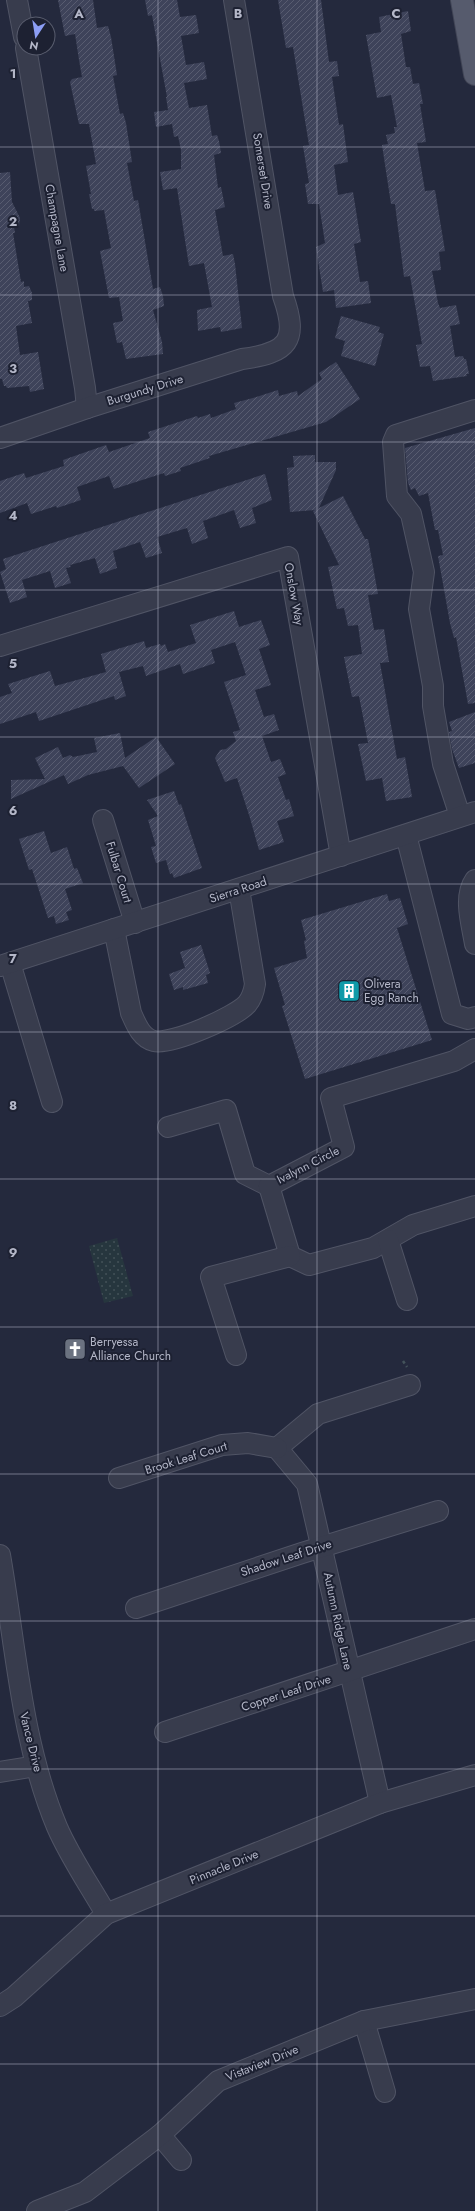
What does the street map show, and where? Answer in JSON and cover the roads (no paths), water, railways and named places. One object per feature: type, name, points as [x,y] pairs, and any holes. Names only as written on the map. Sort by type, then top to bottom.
[{"type":"main road","points":[[462,0],[475,74]]},
{"type":"street","points":[[17,0],[20,16]]},
{"type":"street","name":"Somerset Drive","points":[[234,0],[284,296],[290,315],[291,328],[287,341]]},
{"type":"street","name":"Champagne Lane","points":[[27,56],[84,380],[87,408]]},
{"type":"street","name":"Burgundy Drive","points":[[0,438],[87,408],[242,360],[266,356],[278,351],[287,341]]},
{"type":"street","points":[[468,814],[442,757],[433,706],[433,686],[419,609],[424,572],[411,514],[397,496],[393,442],[396,434],[475,410]]},
{"type":"street","name":"Onslow Way","points":[[0,646],[288,557],[341,856]]},
{"type":"street","name":"Sierra Road","points":[[5,965],[468,814]]},
{"type":"street","name":"Fulbar Court","points":[[103,820],[135,923]]},
{"type":"street","points":[[406,835],[452,1014],[468,1019],[475,1016]]},
{"type":"street","points":[[475,880],[470,888],[470,899],[475,944]]},
{"type":"street","points":[[114,929],[131,1013],[136,1025],[141,1034],[154,1041],[173,1039],[214,1024],[236,1013],[252,996],[255,984],[240,889]]},
{"type":"street","points":[[5,965],[52,1102]]},
{"type":"street","name":"Ivalynn Circle","points":[[290,1256],[269,1186],[344,1147],[331,1098],[454,1060],[475,1049]]},
{"type":"street","points":[[168,1128],[226,1110],[245,1174],[269,1186]]},
{"type":"street","points":[[236,1355],[211,1277],[290,1256],[309,1265],[372,1248],[413,1225],[475,1206]]},
{"type":"street","points":[[388,1240],[407,1300]]},
{"type":"street","points":[[277,1448],[318,1414],[410,1385]]},
{"type":"street","name":"Brook Leaf Court","points":[[119,1478],[222,1445],[248,1443],[277,1448]]},
{"type":"street","name":"Autumn Ridge Lane","points":[[277,1448],[307,1484],[380,1803]]},
{"type":"street","name":"Shadow Leaf Drive","points":[[136,1608],[438,1511]]},
{"type":"street","name":"Vance Drive","points":[[0,1555],[20,1697],[36,1766],[58,1828],[106,1914]]},
{"type":"street","name":"Copper Leaf Drive","points":[[165,1732],[475,1629]]},
{"type":"street","points":[[0,1772],[36,1766]]},
{"type":"street","name":"Pinnacle Drive","points":[[0,2006],[14,1998],[106,1914],[380,1803],[475,1776]]},
{"type":"street","name":"Vistaview Drive","points":[[38,2211],[86,2192],[160,2135],[218,2081],[364,2021],[475,1999]]},
{"type":"street","points":[[364,2021],[385,2092]]},
{"type":"street","points":[[160,2135],[181,2160]]},
{"type":"place","name":"Olivera Egg Ranch","points":[[349,991]]},
{"type":"place","name":"Berryessa Alliance Church","points":[[75,1349]]}]
